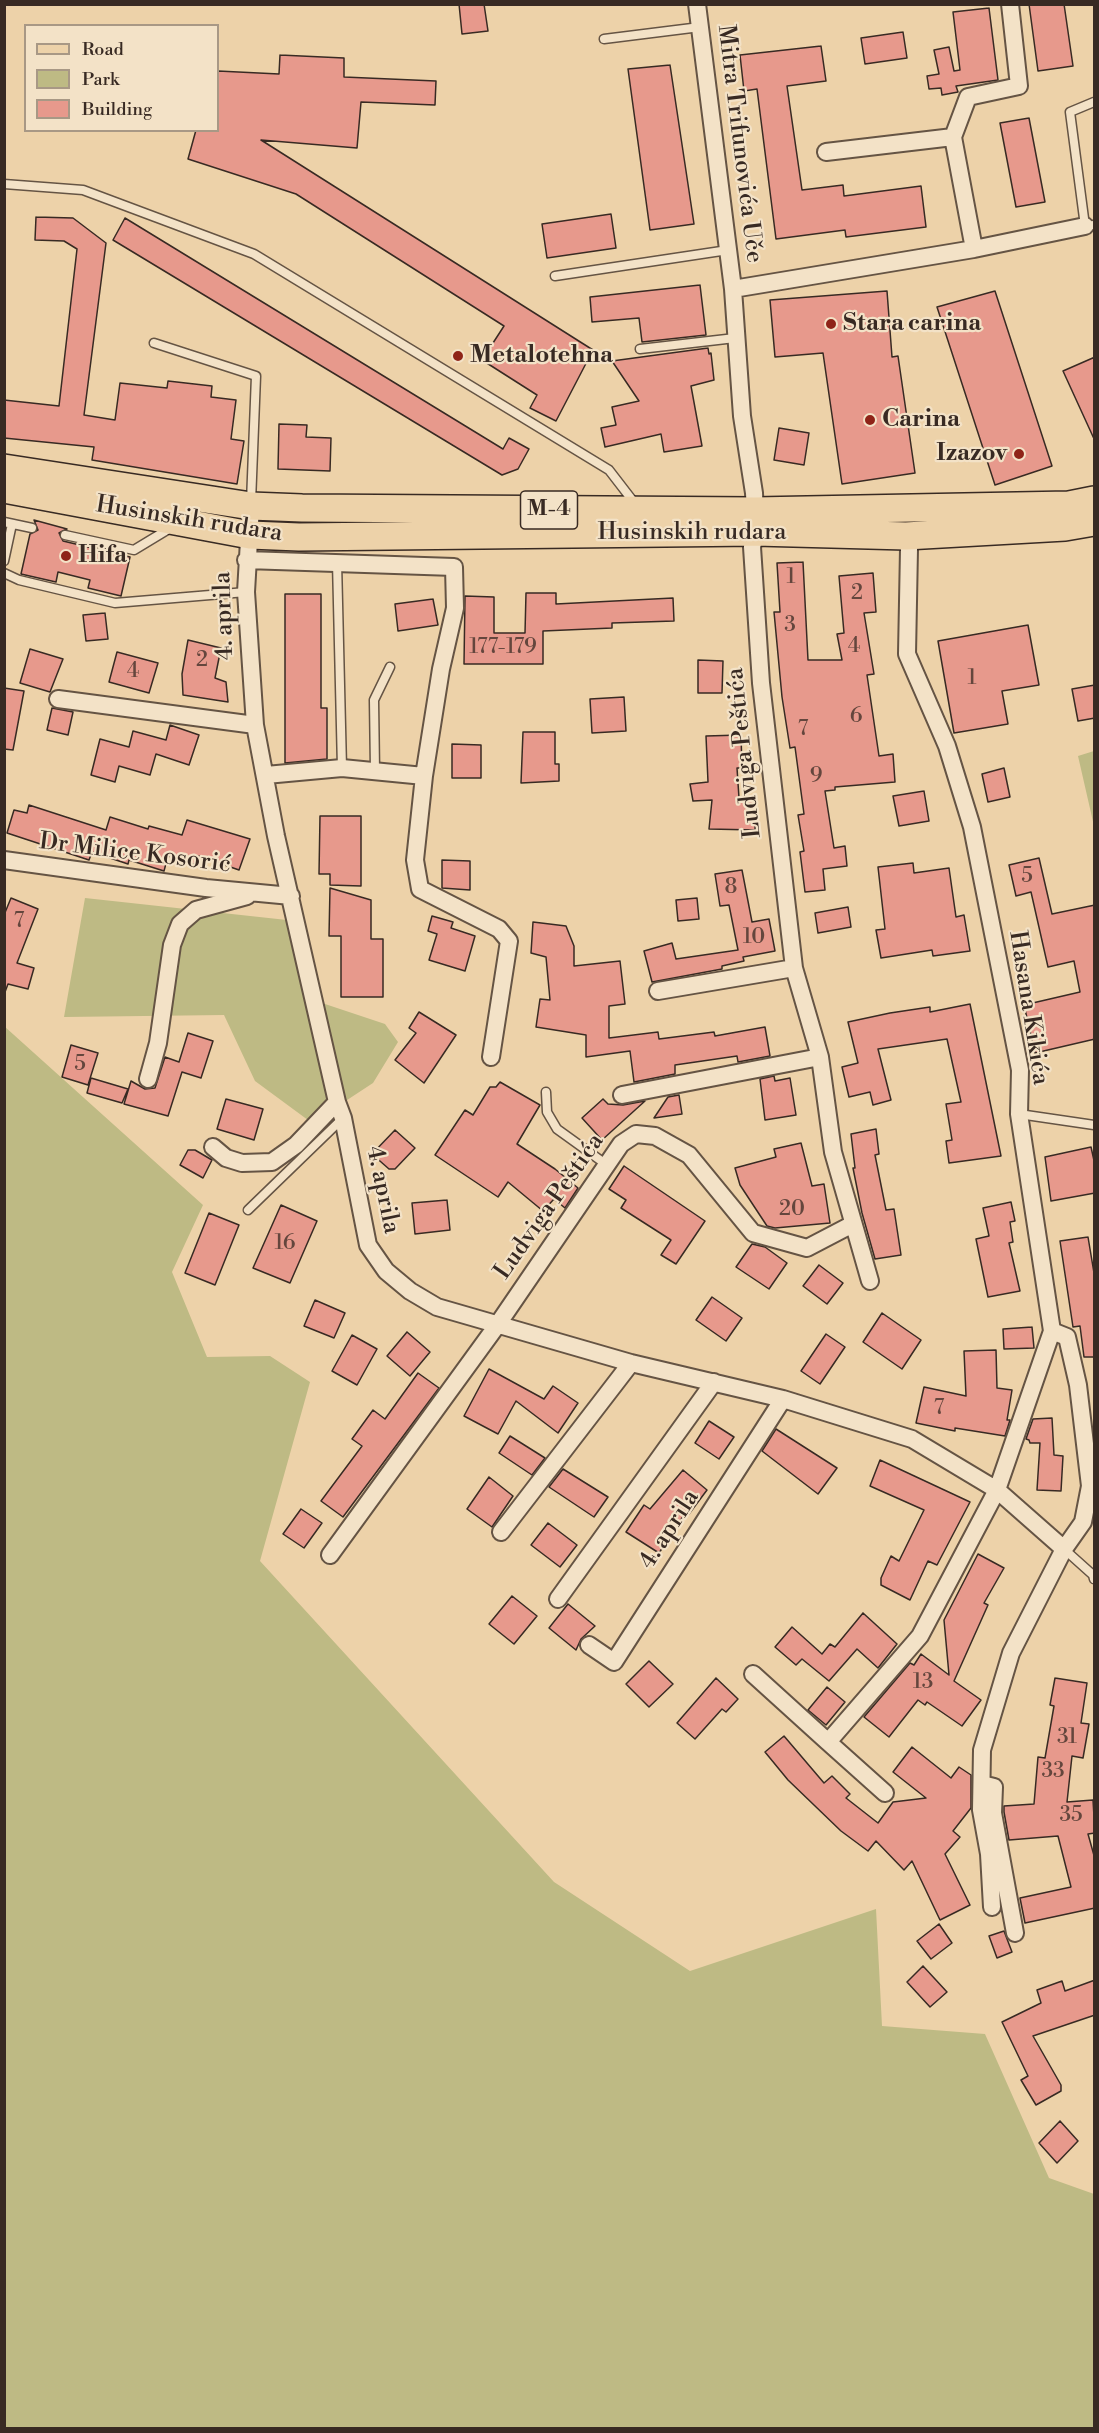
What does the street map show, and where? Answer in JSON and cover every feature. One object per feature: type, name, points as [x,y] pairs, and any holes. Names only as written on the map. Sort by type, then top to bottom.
[{"type":"main road","name":"Husinskih rudara","points":[[4,468],[251,506],[640,511],[906,536],[1065,527],[1095,522]]},
{"type":"main road","name":"Husinskih rudara","points":[[4,489],[183,521],[248,547],[299,537],[755,521],[1069,505],[1095,500]]},
{"type":"street","name":"Mitra Trifunovića Uče","points":[[697,4],[734,290],[735,338],[742,416],[755,521]]},
{"type":"street","points":[[974,249],[953,137],[968,97],[1019,86],[1010,4]]},
{"type":"street","points":[[826,152],[953,137]]},
{"type":"street","name":"Mitra Trifunovića Uče","points":[[734,290],[974,249],[1090,226]]},
{"type":"street","name":"4. aprila","points":[[251,506],[246,592],[255,724],[368,1245],[386,1272],[410,1291],[437,1307],[631,1363],[783,1400],[912,1439],[997,1490],[1064,1549]]},
{"type":"street","name":"Ludviga Peštića","points":[[755,521],[752,547],[761,683],[794,968],[820,1057],[833,1152],[870,1281]]},
{"type":"street","name":"Hasana Kikića","points":[[906,536],[909,549],[907,654],[947,746],[972,827],[1020,1070],[1019,1114],[1052,1331],[997,1490]]},
{"type":"street","name":"Husinskih rudara","points":[[248,547],[337,562],[454,567],[455,608],[441,669],[424,776],[415,860],[420,889],[499,929],[509,941],[491,1057]]},
{"type":"street","points":[[58,699],[255,724]]},
{"type":"street","points":[[266,774],[342,768],[424,776]]},
{"type":"street","name":"Dr Milice Kosorić","points":[[4,860],[206,888],[291,896]]},
{"type":"street","name":"Dr Milice Kosorić","points":[[148,1079],[158,1043],[172,945],[180,924],[196,910],[259,893]]},
{"type":"street","points":[[658,991],[794,968]]},
{"type":"street","points":[[622,1095],[820,1057]]},
{"type":"street","points":[[213,1147],[226,1158],[242,1163],[272,1162],[340,1110]]},
{"type":"street","name":"Ludviga Peštića","points":[[330,1555],[498,1324],[621,1144],[636,1134],[655,1136],[689,1155],[753,1233],[807,1248],[853,1224]]},
{"type":"street","points":[[992,1907],[989,1854],[981,1810],[982,1750],[1011,1653],[1064,1549],[1083,1522],[1090,1486],[1078,1384],[1067,1337],[1052,1331]]},
{"type":"street","points":[[501,1532],[631,1363]]},
{"type":"street","name":"4. aprila","points":[[558,1599],[714,1382]]},
{"type":"street","name":"4. aprila","points":[[589,1645],[614,1662],[783,1400]]},
{"type":"street","points":[[828,1742],[920,1636],[997,1490]]},
{"type":"street","points":[[753,1674],[885,1793]]},
{"type":"street","points":[[982,1784],[994,1787],[993,1813],[1015,1933]]},
{"type":"lane","points":[[604,39],[700,27]]},
{"type":"lane","points":[[1090,226],[1070,112],[1095,102]]},
{"type":"lane","points":[[4,184],[83,190],[254,254],[609,470],[640,511]]},
{"type":"lane","points":[[555,276],[728,250]]},
{"type":"lane","points":[[640,349],[735,338]]},
{"type":"lane","points":[[154,343],[256,375],[251,506]]},
{"type":"lane","points":[[66,535],[134,550],[183,521]]},
{"type":"lane","points":[[4,561],[8,523],[32,528]]},
{"type":"lane","points":[[337,562],[342,768]]},
{"type":"lane","points":[[4,573],[19,580],[115,603],[246,592]]},
{"type":"lane","points":[[375,771],[374,700],[390,667]]},
{"type":"lane","points":[[546,1092],[547,1112],[557,1129],[608,1165]]},
{"type":"lane","points":[[248,1210],[340,1110]]},
{"type":"lane","points":[[1019,1114],[1095,1125]]},
{"type":"lane","name":"4. aprila","points":[[1064,1549],[1094,1576]]},
{"type":"green space","points":[[1094,751],[1094,826],[1078,756]]},
{"type":"green space","points":[[85,898],[296,921],[322,1003],[385,1024],[398,1042],[373,1083],[312,1123],[255,1081],[224,1015],[64,1017]]},
{"type":"green space","points":[[4,1026],[203,1205],[172,1272],[207,1357],[270,1356],[310,1382],[260,1561],[554,1882],[690,1971],[876,1909],[882,2026],[985,2034],[1049,2178],[1094,2194],[1094,2428],[5,2428]]},
{"type":"building","points":[[459,4],[484,4],[488,31],[462,34]]},
{"type":"building","points":[[1029,4],[1064,4],[1073,66],[1038,71]]},
{"type":"building","points":[[989,8],[998,80],[956,86],[958,92],[942,95],[941,88],[929,89],[927,76],[939,74],[934,50],[949,47],[954,71],[960,70],[953,12]]},
{"type":"building","points":[[903,32],[907,58],[865,64],[861,38]]},
{"type":"building","points":[[821,46],[826,81],[787,86],[802,190],[843,185],[844,196],[921,186],[926,227],[846,237],[845,230],[776,239],[757,89],[744,91],[740,55]]},
{"type":"building","points":[[280,55],[344,58],[344,77],[436,81],[435,105],[361,102],[357,148],[261,140],[593,350],[556,421],[530,408],[537,395],[482,360],[504,326],[296,194],[188,159],[195,132],[219,132],[219,71],[279,74]]},
{"type":"building","points":[[670,65],[694,224],[650,230],[628,69]]},
{"type":"building","points":[[1029,118],[1045,202],[1016,207],[1000,123]]},
{"type":"building","points":[[611,214],[616,248],[547,258],[542,224]]},
{"type":"building","points":[[36,217],[73,218],[106,243],[84,415],[115,420],[120,383],[167,388],[168,381],[212,386],[211,397],[236,400],[231,439],[244,441],[237,484],[92,460],[94,447],[4,438],[4,400],[59,406],[77,249],[64,241],[35,240]]},
{"type":"building","points":[[125,218],[503,449],[509,438],[529,449],[518,469],[502,475],[113,240]]},
{"type":"building","points":[[700,285],[706,335],[642,342],[639,318],[592,322],[590,297]]},
{"type":"building","points":[[887,291],[892,357],[898,356],[915,473],[842,484],[823,353],[775,357],[770,300]]},
{"type":"building","points":[[995,291],[1052,466],[995,485],[937,307]]},
{"type":"building","points":[[708,348],[709,354],[711,353],[714,380],[691,386],[702,446],[664,452],[661,434],[605,447],[601,428],[616,425],[612,407],[639,401],[612,361]]},
{"type":"building","points":[[1095,357],[1095,441],[1063,371]]},
{"type":"building","points":[[279,424],[307,425],[306,437],[331,438],[330,471],[278,469]]},
{"type":"building","points":[[779,428],[809,433],[804,465],[774,460]]},
{"type":"building","points":[[34,520],[67,529],[59,533],[63,541],[130,557],[121,596],[88,588],[90,580],[58,572],[56,582],[21,574],[30,534],[38,530]]},
{"type":"building","points":[[803,562],[808,660],[842,660],[837,634],[844,633],[839,576],[873,573],[876,612],[864,613],[874,674],[867,675],[879,756],[893,754],[895,782],[835,787],[835,790],[825,791],[834,848],[845,846],[847,866],[823,869],[825,890],[805,892],[800,852],[804,851],[798,815],[804,814],[795,747],[790,748],[782,697],[774,612],[780,612],[777,563]]},
{"type":"building","points":[[526,593],[556,593],[556,604],[673,598],[674,621],[612,623],[612,628],[543,631],[543,664],[464,664],[465,596],[494,597],[494,633],[525,633]]},
{"type":"building","points":[[285,594],[321,594],[321,708],[327,708],[327,759],[285,763]]},
{"type":"building","points":[[433,599],[438,625],[398,631],[395,604]]},
{"type":"building","points":[[105,613],[108,639],[86,641],[83,615]]},
{"type":"building","points":[[1028,625],[1039,685],[1002,691],[1008,724],[954,733],[938,641]]},
{"type":"building","points":[[188,640],[221,648],[215,678],[226,682],[228,702],[183,695],[182,674]]},
{"type":"building","points":[[30,649],[63,659],[50,692],[20,683]]},
{"type":"building","points":[[117,652],[158,663],[149,693],[109,682]]},
{"type":"building","points":[[698,660],[723,661],[722,693],[698,693]]},
{"type":"building","points":[[1095,685],[1095,718],[1078,721],[1072,689]]},
{"type":"building","points":[[4,688],[24,691],[13,750],[4,749]]},
{"type":"building","points":[[624,697],[626,731],[592,733],[590,699]]},
{"type":"building","points":[[52,708],[73,712],[68,735],[47,730]]},
{"type":"building","points":[[170,725],[199,735],[189,765],[156,754],[150,775],[119,766],[115,782],[91,775],[100,739],[129,747],[133,731],[166,740]]},
{"type":"building","points":[[523,732],[555,732],[555,764],[559,764],[559,781],[521,783]]},
{"type":"building","points":[[741,735],[742,768],[737,768],[739,798],[756,799],[755,830],[709,829],[712,800],[693,801],[690,784],[708,782],[706,736]]},
{"type":"building","points":[[452,744],[481,745],[481,778],[452,778]]},
{"type":"building","points":[[1004,768],[1010,797],[988,802],[982,774]]},
{"type":"building","points":[[924,791],[929,821],[899,826],[893,796]]},
{"type":"building","points":[[29,805],[106,830],[110,817],[148,829],[149,826],[182,835],[187,820],[250,839],[239,870],[199,856],[197,865],[168,856],[164,871],[129,860],[128,864],[92,852],[89,860],[7,833],[14,810],[27,813]]},
{"type":"building","points":[[320,816],[361,816],[361,886],[330,885],[330,874],[319,874]]},
{"type":"building","points":[[1039,858],[1052,914],[1095,905],[1095,1039],[1035,1053],[1024,1005],[1080,992],[1074,961],[1048,967],[1031,892],[1016,896],[1009,865]]},
{"type":"building","points":[[442,860],[470,861],[470,890],[442,888]]},
{"type":"building","points":[[913,863],[914,873],[949,868],[956,917],[964,915],[970,951],[933,956],[932,950],[881,958],[876,930],[885,929],[878,867]]},
{"type":"building","points":[[742,870],[752,922],[769,919],[775,951],[743,957],[744,961],[722,966],[722,969],[652,982],[644,951],[672,943],[676,959],[738,950],[729,905],[720,906],[715,874]]},
{"type":"building","points":[[330,888],[371,900],[371,939],[383,939],[383,997],[341,997],[341,936],[329,936]]},
{"type":"building","points":[[11,898],[38,909],[17,963],[34,968],[28,989],[8,984],[5,992],[4,915]]},
{"type":"building","points":[[697,898],[699,919],[678,921],[676,900]]},
{"type":"building","points":[[848,907],[851,927],[818,933],[815,913]]},
{"type":"building","points":[[432,916],[453,922],[451,928],[475,936],[465,971],[429,960],[437,934],[428,931]]},
{"type":"building","points":[[533,922],[566,926],[574,946],[574,966],[620,961],[625,1004],[609,1006],[609,1038],[658,1032],[659,1039],[714,1032],[715,1036],[765,1027],[770,1056],[738,1062],[737,1056],[675,1065],[675,1074],[634,1082],[630,1051],[586,1057],[586,1035],[536,1027],[540,999],[550,1000],[546,957],[531,953]]},
{"type":"building","points":[[970,1004],[1001,1156],[949,1163],[946,1141],[952,1140],[946,1104],[961,1102],[947,1039],[878,1049],[891,1100],[873,1105],[870,1092],[849,1097],[842,1067],[858,1063],[848,1022],[930,1007],[930,1012]]},
{"type":"building","points":[[419,1012],[456,1035],[424,1083],[395,1060],[416,1033],[409,1028]]},
{"type":"building","points":[[188,1033],[213,1041],[201,1078],[182,1072],[168,1116],[124,1104],[131,1081],[145,1089],[155,1088],[165,1057],[179,1062]]},
{"type":"building","points":[[71,1045],[98,1053],[88,1085],[62,1077]]},
{"type":"building","points":[[774,1076],[775,1081],[790,1078],[796,1115],[765,1120],[760,1079]]},
{"type":"building","points":[[91,1078],[128,1089],[122,1103],[87,1093]]},
{"type":"building","points":[[500,1082],[540,1105],[517,1144],[555,1169],[578,1188],[565,1208],[554,1199],[543,1211],[508,1182],[498,1197],[435,1155],[465,1110],[473,1115],[490,1087],[496,1087]]},
{"type":"building","points":[[679,1095],[682,1114],[654,1118],[668,1097]]},
{"type":"building","points":[[226,1099],[263,1109],[254,1140],[217,1129]]},
{"type":"building","points":[[603,1099],[608,1104],[623,1105],[645,1101],[602,1140],[582,1118]]},
{"type":"building","points":[[876,1129],[879,1154],[875,1155],[886,1210],[894,1209],[901,1255],[875,1259],[862,1213],[853,1168],[855,1168],[851,1134]]},
{"type":"building","points":[[395,1130],[415,1148],[395,1169],[389,1169],[372,1154]]},
{"type":"building","points":[[801,1143],[812,1186],[824,1184],[830,1223],[775,1228],[767,1226],[740,1185],[735,1168],[776,1157],[774,1149]]},
{"type":"building","points":[[1091,1147],[1095,1165],[1095,1193],[1051,1201],[1045,1157]]},
{"type":"building","points":[[188,1150],[195,1150],[212,1160],[203,1178],[180,1165]]},
{"type":"building","points":[[624,1166],[705,1221],[676,1264],[661,1255],[671,1240],[621,1208],[626,1200],[609,1189]]},
{"type":"building","points":[[447,1200],[450,1230],[415,1234],[412,1203]]},
{"type":"building","points":[[1011,1202],[1015,1221],[1010,1222],[1013,1242],[1009,1243],[1020,1291],[988,1297],[976,1239],[989,1236],[983,1208]]},
{"type":"building","points":[[281,1205],[317,1221],[290,1283],[253,1268]]},
{"type":"building","points":[[209,1213],[239,1225],[215,1285],[185,1273]]},
{"type":"building","points":[[1088,1237],[1095,1279],[1095,1357],[1084,1357],[1080,1326],[1073,1327],[1060,1241]]},
{"type":"building","points":[[752,1244],[765,1247],[787,1263],[769,1289],[736,1267]]},
{"type":"building","points":[[819,1265],[843,1283],[827,1304],[803,1286]]},
{"type":"building","points":[[712,1297],[742,1318],[726,1341],[696,1320]]},
{"type":"building","points":[[315,1300],[345,1313],[334,1338],[304,1326]]},
{"type":"building","points":[[882,1313],[921,1340],[902,1369],[863,1342]]},
{"type":"building","points":[[1032,1327],[1034,1348],[1004,1349],[1003,1329]]},
{"type":"building","points":[[407,1332],[430,1352],[410,1376],[387,1356]]},
{"type":"building","points":[[826,1334],[845,1347],[820,1384],[801,1371]]},
{"type":"building","points":[[352,1335],[377,1349],[357,1385],[332,1371]]},
{"type":"building","points":[[996,1350],[997,1388],[1012,1390],[1007,1420],[1010,1420],[1005,1436],[955,1428],[955,1431],[916,1423],[924,1387],[966,1396],[964,1351]]},
{"type":"building","points":[[489,1369],[544,1399],[553,1386],[578,1403],[558,1433],[516,1401],[498,1434],[464,1416]]},
{"type":"building","points":[[418,1373],[439,1388],[343,1517],[321,1501],[362,1446],[352,1439],[373,1410],[385,1419]]},
{"type":"building","points":[[1052,1418],[1054,1455],[1063,1456],[1061,1491],[1037,1490],[1040,1443],[1030,1443],[1026,1439],[1033,1419]]},
{"type":"building","points":[[709,1421],[734,1437],[719,1459],[695,1443]]},
{"type":"building","points":[[776,1429],[837,1468],[818,1494],[762,1451]]},
{"type":"building","points":[[510,1436],[545,1458],[532,1475],[499,1453]]},
{"type":"building","points":[[880,1460],[970,1502],[937,1565],[928,1561],[910,1600],[881,1585],[881,1578],[891,1556],[899,1561],[924,1510],[870,1486]]},
{"type":"building","points":[[563,1469],[608,1497],[594,1517],[549,1487]]},
{"type":"building","points":[[683,1470],[707,1490],[689,1514],[686,1512],[659,1553],[626,1532],[644,1505],[650,1509]]},
{"type":"building","points":[[489,1477],[513,1496],[492,1527],[467,1509]]},
{"type":"building","points":[[301,1509],[322,1523],[304,1548],[283,1534]]},
{"type":"building","points":[[548,1523],[577,1545],[560,1567],[531,1545]]},
{"type":"building","points":[[978,1554],[1004,1568],[984,1603],[988,1605],[954,1681],[981,1700],[962,1726],[927,1702],[925,1705],[918,1700],[889,1737],[864,1717],[910,1663],[914,1665],[921,1654],[949,1675],[944,1620]]},
{"type":"building","points":[[512,1596],[537,1616],[514,1644],[489,1624]]},
{"type":"building","points":[[568,1604],[595,1626],[581,1639],[576,1650],[549,1628]]},
{"type":"building","points":[[863,1613],[897,1644],[878,1668],[857,1649],[829,1681],[802,1659],[796,1665],[775,1647],[792,1627],[822,1654],[830,1644],[835,1647]]},
{"type":"building","points":[[649,1661],[673,1684],[649,1707],[626,1684]]},
{"type":"building","points":[[716,1678],[738,1699],[726,1712],[722,1709],[695,1739],[677,1723]]},
{"type":"building","points":[[1055,1678],[1087,1683],[1081,1723],[1089,1724],[1083,1758],[1072,1756],[1067,1802],[1093,1800],[1095,1833],[1088,1834],[1095,1859],[1095,1908],[1025,1923],[1020,1898],[1071,1887],[1058,1836],[1009,1840],[1004,1812],[1004,1806],[1034,1804],[1038,1757],[1045,1758],[1054,1706],[1050,1705]]},
{"type":"building","points":[[827,1687],[845,1702],[826,1725],[808,1710]]},
{"type":"building","points":[[784,1736],[824,1783],[832,1776],[850,1794],[846,1798],[878,1823],[893,1802],[926,1798],[893,1772],[912,1747],[951,1778],[959,1767],[971,1775],[971,1808],[953,1831],[960,1837],[945,1854],[970,1905],[940,1920],[912,1861],[904,1870],[876,1841],[868,1851],[841,1831],[788,1780],[765,1752]]},
{"type":"building","points":[[939,1924],[952,1943],[931,1959],[917,1941]]},
{"type":"building","points":[[1004,1931],[1012,1952],[997,1958],[989,1936]]},
{"type":"building","points":[[923,1966],[947,1992],[930,2007],[907,1982]]},
{"type":"building","points":[[1095,1980],[1095,2015],[1033,2036],[1061,2085],[1061,2091],[1036,2105],[1021,2080],[1028,2076],[1002,2022],[1041,2003],[1037,1990],[1062,1981],[1065,1991]]},
{"type":"building","points":[[1060,2121],[1078,2141],[1057,2163],[1039,2143]]},
{"type":"place","name":"Stara carina","points":[[831,324]]},
{"type":"place","name":"Metalotehna","points":[[458,356]]},
{"type":"place","name":"Carina","points":[[870,420]]},
{"type":"place","name":"Izazov","points":[[1019,454]]},
{"type":"place","name":"Hifa","points":[[66,556]]}]
